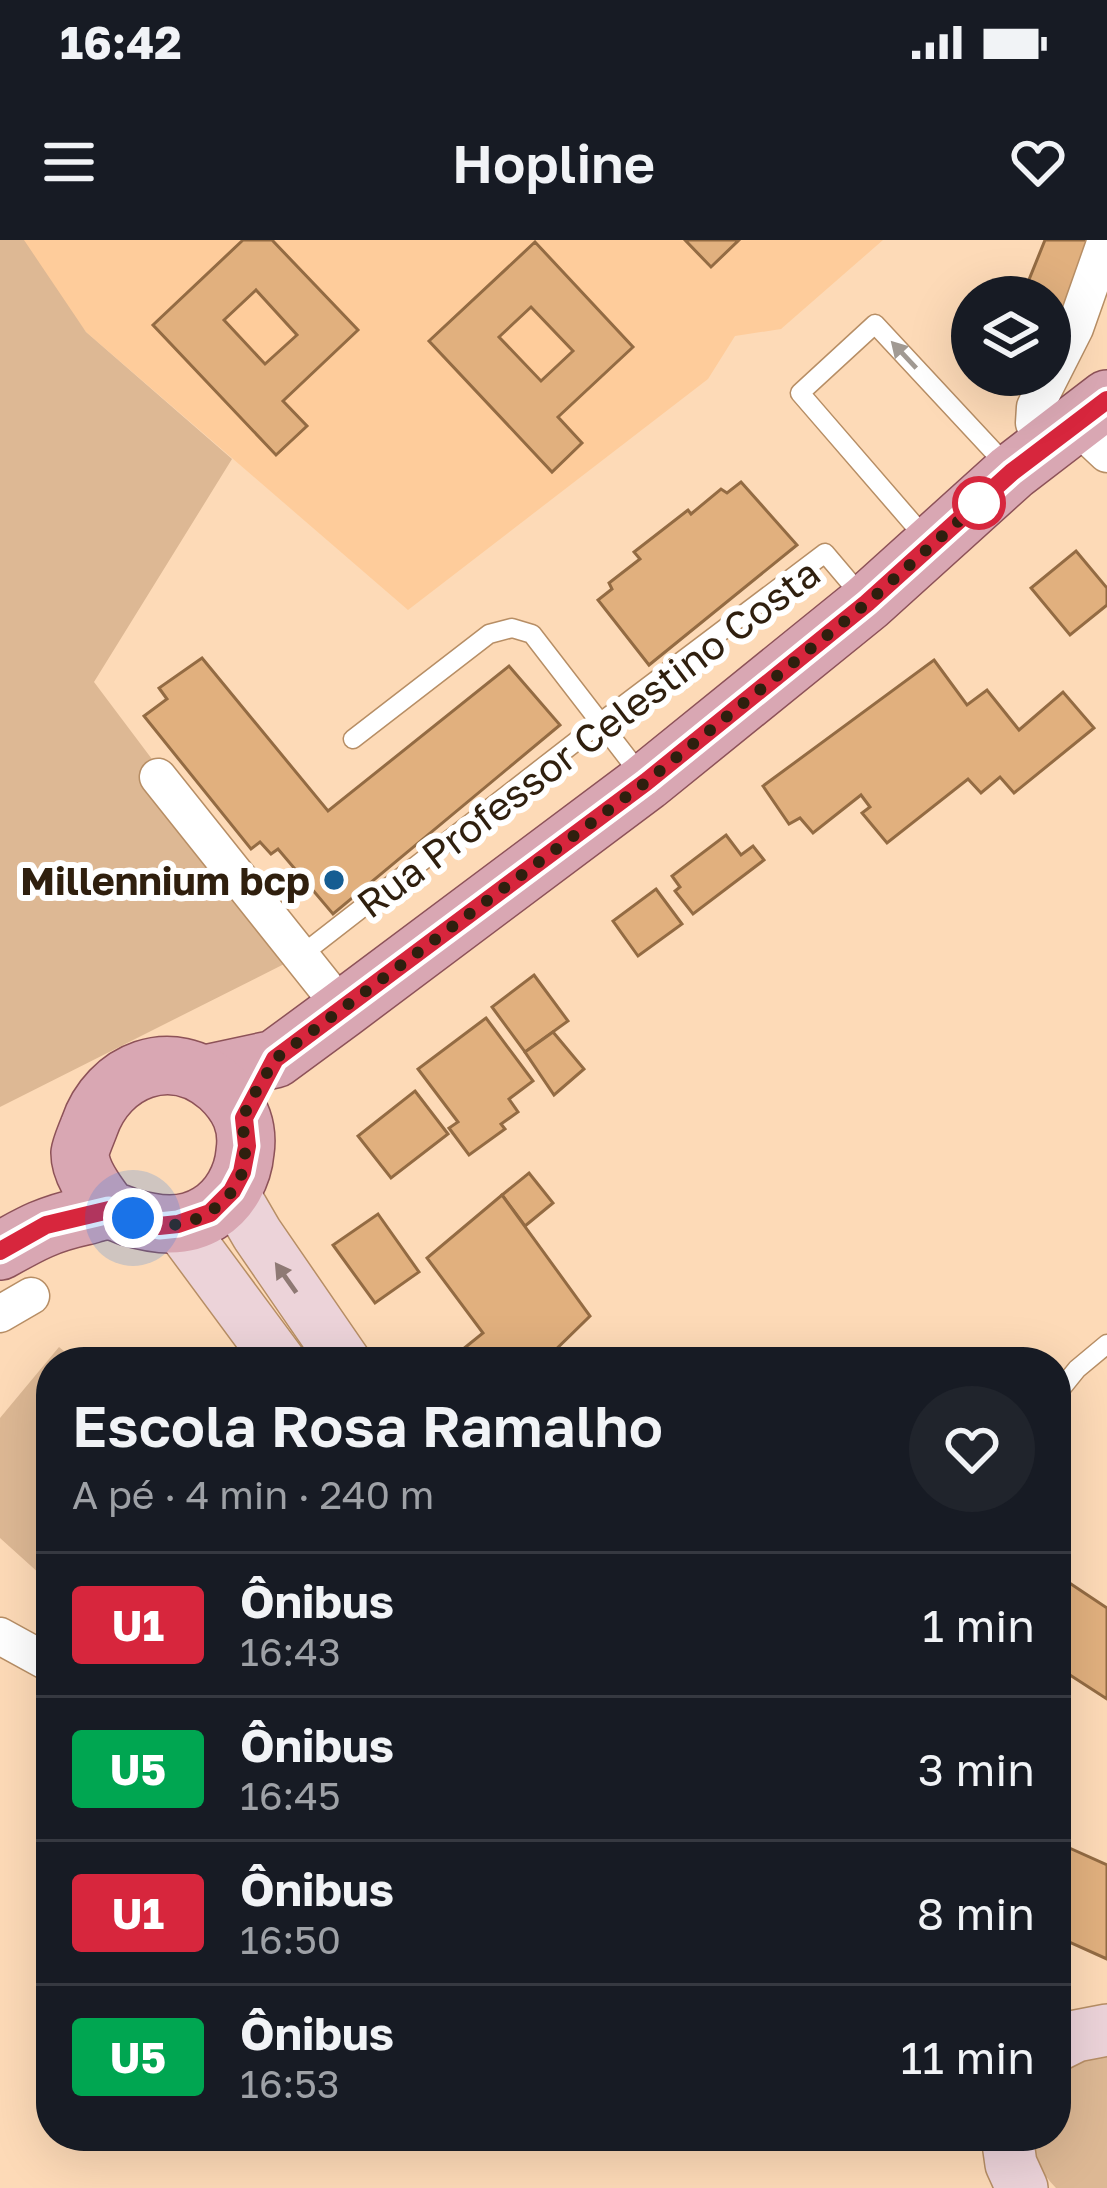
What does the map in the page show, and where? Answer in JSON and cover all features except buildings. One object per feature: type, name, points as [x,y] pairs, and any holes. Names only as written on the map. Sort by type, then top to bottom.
[{"type":"main road","name":"Rua Professor Celestino Costa","points":[[205,1074],[275,1059],[646,782],[1069,440]]},
{"type":"main road","points":[[244,1118],[275,1059]]},
{"type":"main road","points":[[0,1215],[80,1153],[96,1107],[112,1087],[134,1072],[159,1066],[205,1074],[230,1096],[244,1118],[247,1146],[242,1172],[232,1191],[210,1213],[159,1226],[109,1210],[46,1225],[10,1287]]},
{"type":"main road","points":[[80,1153],[85,1172],[109,1210]]},
{"type":"main road","points":[[232,1191],[335,1347]]},
{"type":"main road","points":[[178,1224],[269,1347]]},
{"type":"main road","points":[[1071,2038],[1107,2030]]},
{"type":"main road","points":[[1009,2151],[1022,2188]]},
{"type":"street","points":[[1069,440],[1034,423],[1035,406],[1076,328],[1106,240]]},
{"type":"street","points":[[158,777],[343,1009]]},
{"type":"street","points":[[0,1636],[36,1656]]},
{"type":"lane","points":[[933,546],[800,393],[875,324],[1069,440]]},
{"type":"lane","name":"Rua Professor Celestino Costa","points":[[300,956],[825,554],[867,603]]},
{"type":"lane","points":[[353,739],[475,643],[512,628],[532,634],[646,782]]},
{"type":"lane","points":[[1071,1376],[1107,1345]]},
{"type":"shaded area","points":[[0,240],[24,240],[86,332],[232,459],[94,682],[300,956],[0,1107]]},
{"type":"shaded area","points":[[18,240],[883,240],[781,329],[735,336],[708,379],[408,610],[86,332]]},
{"type":"shaded area","points":[[36,1375],[36,1570],[0,1538],[0,1418]]},
{"type":"shaded area","points":[[1107,2052],[1107,2188],[1056,2188],[1034,2151],[1071,2151],[1071,2063]]},
{"type":"bus line","name":"U1","points":[[0,1251],[46,1225],[109,1210],[159,1226],[210,1213],[232,1191],[242,1172],[247,1146],[244,1118],[275,1059],[646,782],[867,603],[1012,472],[1107,400]]},
{"type":"place","name":"Millennium bcp","points":[[334,880]]},
{"type":"route","points":[[133,1218],[159,1226],[210,1213],[232,1191],[242,1172],[247,1146],[244,1118],[275,1059],[646,782],[867,603],[979,503]]}]
